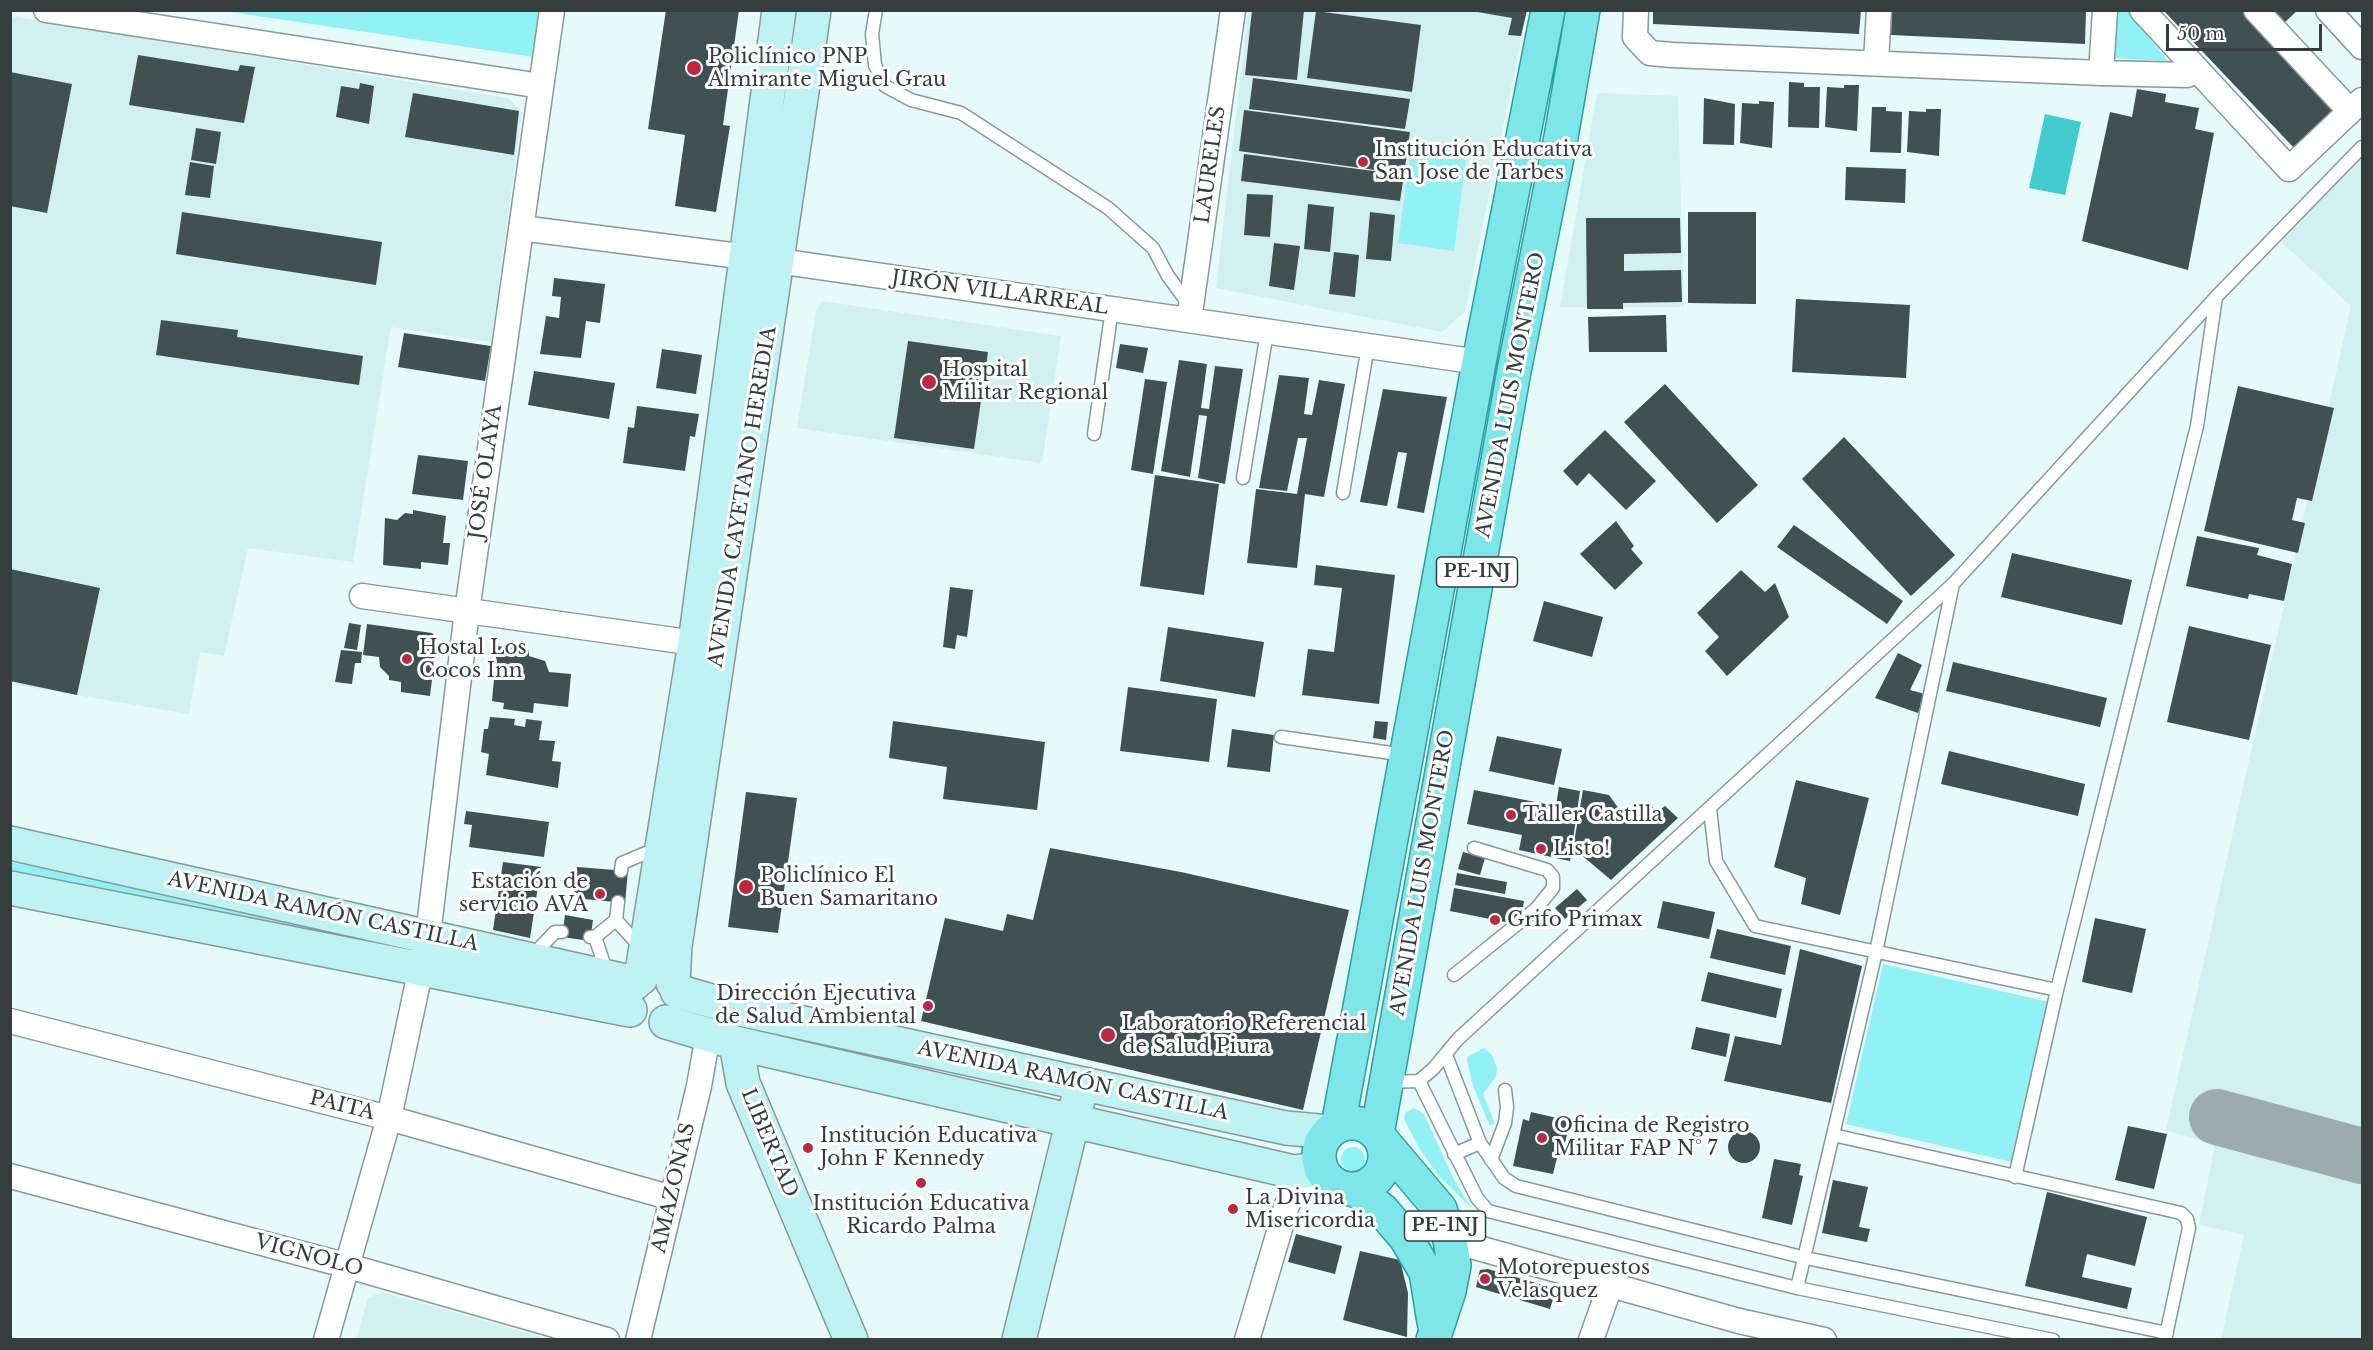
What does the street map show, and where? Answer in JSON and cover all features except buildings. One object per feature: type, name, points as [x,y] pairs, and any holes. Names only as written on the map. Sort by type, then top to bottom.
[{"type":"main road","name":"AVENIDA CAYETANO HEREDIA","points":[[675,987],[675,946],[763,259],[779,10]]},
{"type":"main road","name":"AVENIDA CAYETANO HEREDIA","points":[[632,980],[662,847],[695,643],[763,259],[814,10]]},
{"type":"main road","name":"AVENIDA LUIS MONTERO","points":[[1334,1129],[1360,1009],[1479,362],[1548,10]]},
{"type":"main road","name":"AVENIDA LUIS MONTERO","points":[[1379,1136],[1386,1082],[1514,371],[1561,137],[1583,10]]},
{"type":"main road","name":"AVENIDA RAMÓN CASTILLA","points":[[10,843],[632,980]]},
{"type":"main road","points":[[1386,868],[1423,874]]},
{"type":"main road","name":"AVENIDA RAMÓN CASTILLA","points":[[10,888],[420,968],[632,980]]},
{"type":"main road","points":[[655,975],[675,987],[676,1012],[666,1022],[645,1024],[634,1016],[632,980],[655,975]]},
{"type":"main road","name":"AVENIDA RAMÓN CASTILLA","points":[[675,987],[739,1009],[1286,1128],[1334,1129]]},
{"type":"main road","points":[[1360,1009],[1398,1016]]},
{"type":"main road","name":"AVENIDA RAMÓN CASTILLA","points":[[666,1022],[722,1039],[1294,1172],[1322,1171]]},
{"type":"main road","name":"LIBERTAD","points":[[722,1039],[743,1083],[851,1340]]},
{"type":"main road","points":[[1019,1340],[1081,1083]]},
{"type":"main road","name":"PE-1NJ","points":[[1355,1123],[1363,1125],[1379,1136],[1440,1209],[1450,1240],[1454,1265],[1434,1336],[1426,1272],[1400,1231],[1382,1210],[1355,1189],[1337,1185],[1322,1171],[1319,1150],[1334,1129],[1355,1123]]},
{"type":"main road","name":"PE-1NJ","points":[[1355,1189],[1373,1182],[1384,1167],[1384,1147],[1379,1136]]},
{"type":"street","points":[[46,10],[151,19],[541,86]]},
{"type":"street","name":"JOSÉ OLAYA","points":[[326,1340],[389,1118],[428,935],[467,611],[552,10]]},
{"type":"street","name":"LAURELES","points":[[1190,314],[1233,10]]},
{"type":"street","points":[[1636,10],[1635,37],[1650,53],[2101,73],[2187,75],[2198,71]]},
{"type":"street","points":[[1876,62],[1879,10]]},
{"type":"street","points":[[2101,73],[2105,10]]},
{"type":"street","points":[[2142,10],[2289,169],[2356,105],[2256,10]]},
{"type":"street","points":[[2328,10],[2362,47]]},
{"type":"street","name":"JIRÓN VILLARREAL","points":[[521,228],[763,259],[1112,309],[1190,314],[1267,332],[1479,362]]},
{"type":"street","points":[[362,596],[695,643]]},
{"type":"street","name":"PAITA","points":[[11,1024],[389,1118],[672,1198]]},
{"type":"street","name":"AMAZONAS","points":[[638,1340],[672,1198],[722,1039]]},
{"type":"street","points":[[1247,1340],[1287,1205],[1297,1188],[1322,1171]]},
{"type":"street","name":"VIGNOLO","points":[[10,1176],[348,1266],[607,1340]]},
{"type":"street","points":[[1450,1240],[1610,1286],[1736,1330],[1824,1340]]},
{"type":"street","points":[[1590,1340],[1610,1286]]},
{"type":"lane","points":[[876,10],[872,34],[874,65],[885,86],[911,100],[961,112],[1108,208],[1153,248],[1190,314]]},
{"type":"lane","points":[[1386,1082],[1419,1081],[1446,1055],[1458,1039],[1953,584],[2216,297],[2362,147]]},
{"type":"lane","points":[[2014,1177],[2057,990],[2197,426],[2216,297]]},
{"type":"lane","points":[[1094,434],[1112,309]]},
{"type":"lane","points":[[1243,478],[1267,332]]},
{"type":"lane","points":[[1342,492],[1368,346]]},
{"type":"lane","points":[[1797,1288],[1806,1258],[1876,952],[1953,584]]},
{"type":"lane","points":[[1281,737],[1407,755]]},
{"type":"lane","points":[[1710,809],[1716,861],[1755,926],[2057,990]]},
{"type":"lane","points":[[621,871],[622,863],[662,847]]},
{"type":"lane","points":[[1454,975],[1536,909],[1553,888],[1553,877],[1547,870],[1474,848]]},
{"type":"lane","points":[[618,902],[616,920],[632,980]]},
{"type":"lane","points":[[616,920],[592,937],[632,980]]},
{"type":"lane","points":[[530,958],[555,932],[562,932]]},
{"type":"lane","points":[[1446,1055],[1480,1143],[1504,1178],[1516,1186],[1806,1258],[2166,1336],[2189,1228],[2187,1219],[2181,1213],[1833,1135]]},
{"type":"lane","points":[[1419,1081],[1477,1198],[1488,1211],[1797,1288],[2054,1340]]},
{"type":"lane","points":[[1491,1160],[1505,1124],[1508,1107],[1505,1090]]},
{"type":"lane","points":[[1454,1154],[1480,1143]]},
{"type":"shaded area","points":[[224,11],[539,11],[534,57]]},
{"type":"shaded area","name":"Institución Educativa San Jose de Tarbes","points":[[1248,11],[1527,11],[1465,312],[1442,332],[1216,288]]},
{"type":"shaded area","points":[[2113,11],[2128,11],[2168,61],[2112,58]]},
{"type":"shaded area","points":[[10,16],[508,98],[522,112],[491,342],[391,327],[353,562],[248,548],[224,656],[200,652],[189,714],[11,684]]},
{"type":"shaded area","points":[[1597,93],[1678,96],[1684,307],[1560,307]]},
{"type":"shaded area","points":[[2045,114],[2081,122],[2065,195],[2029,188]]},
{"type":"shaded area","points":[[1412,143],[1467,150],[1454,251],[1398,243]]},
{"type":"shaded area","points":[[2362,153],[2362,1339],[2221,1339],[2244,1235],[2199,1225],[2215,1145],[2166,1130],[2351,306],[2281,242]]},
{"type":"shaded area","name":"Hospital Militar Regional","points":[[822,301],[1061,336],[1042,463],[797,428],[816,310]]},
{"type":"shaded area","points":[[10,862],[397,938],[395,947],[11,873]]},
{"type":"shaded area","points":[[1883,964],[2049,1002],[2012,1162],[1846,1124]]},
{"type":"shaded area","points":[[1484,1048],[1492,1055],[1497,1068],[1496,1076],[1483,1094],[1495,1123],[1492,1125],[1489,1124],[1473,1086],[1467,1060],[1467,1057]]},
{"type":"shaded area","points":[[1414,1108],[1424,1114],[1454,1180],[1472,1209],[1437,1174],[1418,1146],[1404,1119],[1405,1113]]},
{"type":"shaded area","points":[[1353,1147],[1361,1151],[1365,1159],[1361,1167],[1353,1171],[1345,1167],[1341,1159],[1345,1151]]},
{"type":"shaded area","points":[[382,1292],[548,1339],[356,1339],[368,1298]]},
{"type":"taxiway","points":[[2217,1117],[2362,1156]]},
{"type":"place","name":"Policlínico PNP Almirante Miguel Grau","points":[[694,68]]},
{"type":"place","name":"Institución Educativa San Jose de Tarbes","points":[[1363,162]]},
{"type":"place","name":"Hospital Militar Regional","points":[[929,382]]},
{"type":"place","name":"Hostal Los Cocos Inn","points":[[407,659]]},
{"type":"place","name":"Taller Castilla","points":[[1511,815]]},
{"type":"place","name":"Listo!","points":[[1541,849]]},
{"type":"place","name":"Policlínico El Buen Samaritano","points":[[746,887]]},
{"type":"place","name":"Estación de servicio AVA","points":[[600,894]]},
{"type":"place","name":"Grifo Primax","points":[[1495,920]]},
{"type":"place","name":"Dirección Ejecutiva de Salud Ambiental","points":[[928,1006]]},
{"type":"place","name":"Laboratorio Referencial de Salud Piura","points":[[1108,1035]]},
{"type":"place","name":"Oficina de Registro Militar FAP N° 7","points":[[1542,1138]]},
{"type":"place","name":"Institución Educativa John F Kennedy","points":[[808,1148]]},
{"type":"place","name":"Institución Educativa Ricardo Palma","points":[[921,1183]]},
{"type":"place","name":"La Divina Misericordia","points":[[1233,1209]]},
{"type":"place","name":"Motorepuestos Velasquez","points":[[1485,1279]]}]
